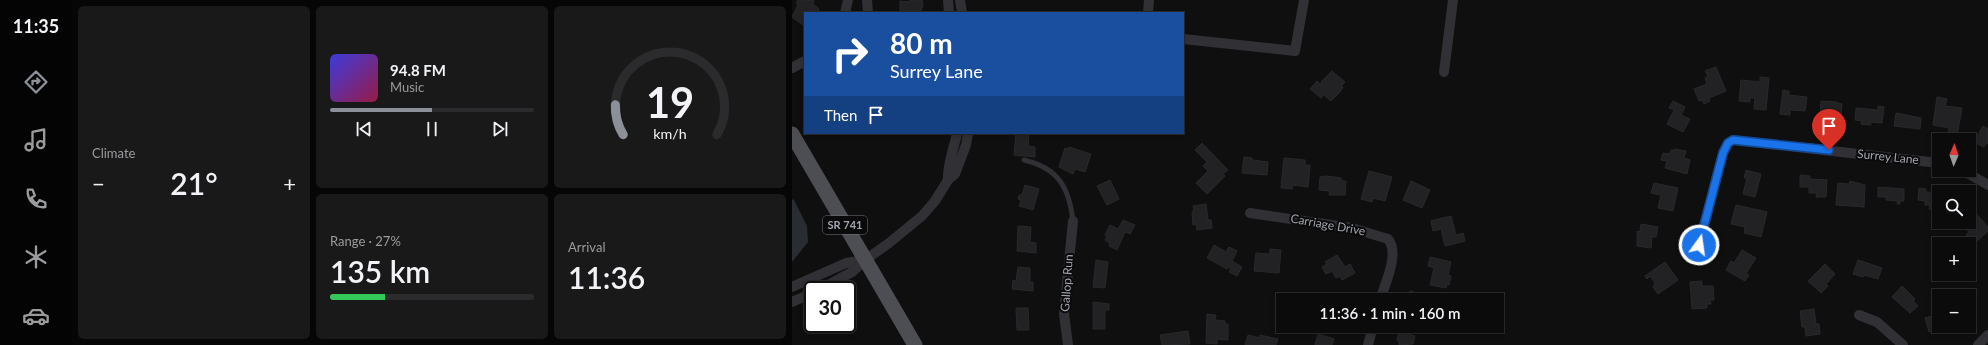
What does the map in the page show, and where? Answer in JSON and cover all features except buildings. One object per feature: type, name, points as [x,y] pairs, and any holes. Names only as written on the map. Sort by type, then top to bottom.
[{"type":"main road","name":"SR 741","points":[[792,134],[864,260],[915,345]]},
{"type":"street","points":[[845,12],[848,0]]},
{"type":"street","points":[[868,0],[868,12]]},
{"type":"street","points":[[948,0],[949,12]]},
{"type":"street","points":[[960,0],[962,12]]},
{"type":"street","points":[[1148,12],[1150,0]]},
{"type":"street","points":[[1184,39],[1295,51],[1304,0]]},
{"type":"street","points":[[1444,72],[1453,0]]},
{"type":"street","points":[[792,68],[804,62]]},
{"type":"street","points":[[948,180],[947,170],[957,134]]},
{"type":"street","points":[[836,281],[852,272],[864,260],[889,243],[922,216],[935,201],[948,180],[955,174],[966,145],[968,134]]},
{"type":"street","name":"Surrey Lane","points":[[1699,245],[1723,153],[1728,143],[1733,140],[1932,162]]},
{"type":"street","points":[[1974,177],[1988,185]]},
{"type":"street","name":"Carriage Drive","points":[[1250,213],[1352,228],[1388,239],[1392,243],[1393,255],[1382,293]]},
{"type":"street","name":"Gallop Run","points":[[1068,345],[1064,314],[1073,221]]},
{"type":"street","points":[[792,287],[814,279],[846,263],[864,260]]},
{"type":"street","points":[[792,302],[804,297]]},
{"type":"street","points":[[1859,315],[1877,322],[1903,345]]},
{"type":"street","points":[[1368,345],[1371,333]]},
{"type":"street","points":[[1978,345],[1988,335]]},
{"type":"lane","points":[[1024,160],[1044,166],[1061,182],[1069,201],[1073,221]]},
{"type":"shaded area","points":[[792,199],[794,200],[807,226],[808,242],[792,262]]},
{"type":"route","points":[[1699,245],[1709,202],[1723,153],[1728,143],[1733,140],[1829,150]]}]
